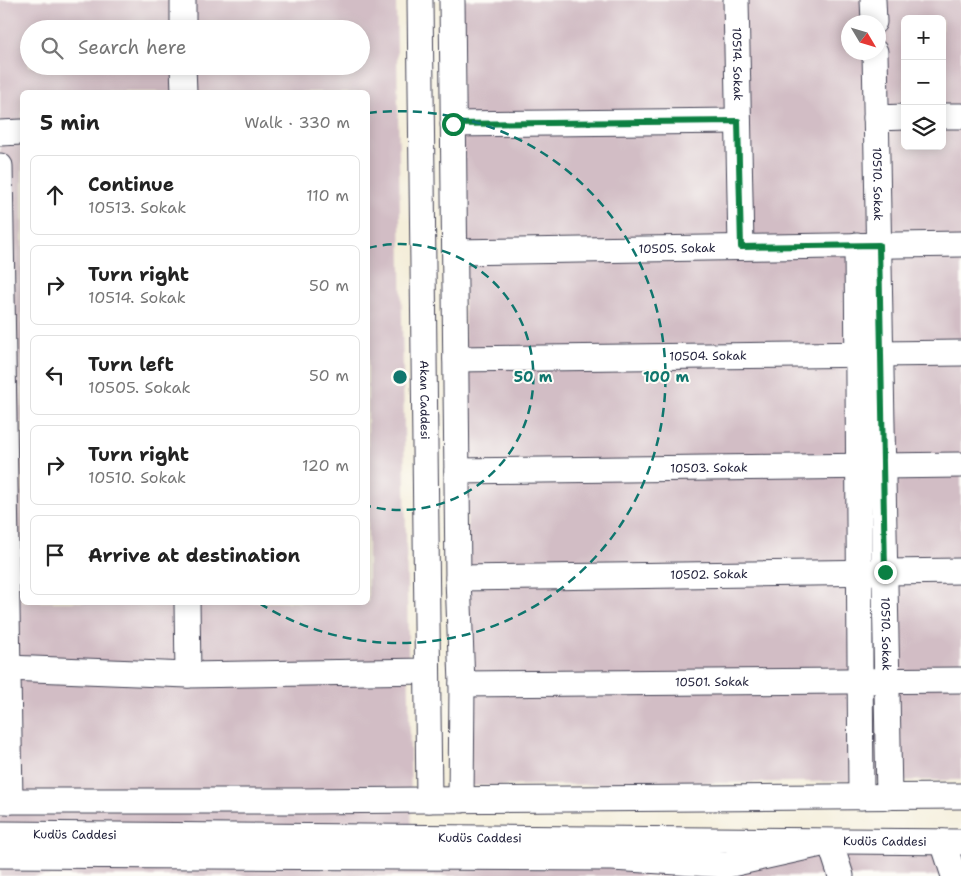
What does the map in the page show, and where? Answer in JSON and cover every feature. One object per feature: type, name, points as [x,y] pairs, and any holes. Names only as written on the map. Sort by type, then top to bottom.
[{"type":"street","points":[[183,0],[183,20]]},
{"type":"street","name":"Akan Caddesi","points":[[420,0],[429,800]]},
{"type":"street","points":[[452,0],[458,578],[462,684],[461,800]]},
{"type":"street","name":"10514. Sokak","points":[[736,0],[741,247]]},
{"type":"street","points":[[874,0],[874,15]]},
{"type":"street","name":"10510. Sokak","points":[[875,60],[876,118],[868,245],[871,466],[885,572],[889,797]]},
{"type":"street","points":[[183,75],[184,90]]},
{"type":"street","points":[[946,116],[961,116]]},
{"type":"street","points":[[876,118],[901,117]]},
{"type":"street","points":[[453,124],[738,121]]},
{"type":"street","points":[[0,133],[20,132]]},
{"type":"street","points":[[0,166],[8,668],[5,801],[961,796]]},
{"type":"street","name":"10505. Sokak","points":[[455,252],[961,244]]},
{"type":"street","name":"10504. Sokak","points":[[456,359],[961,353]]},
{"type":"street","name":"10503. Sokak","points":[[457,471],[961,465]]},
{"type":"street","name":"10510. Sokak","points":[[861,797],[860,573],[871,466]]},
{"type":"street","name":"10502. Sokak","points":[[458,578],[961,571]]},
{"type":"street","points":[[187,605],[188,675]]},
{"type":"street","points":[[8,668],[188,675],[428,670]]},
{"type":"street","name":"10501. Sokak","points":[[462,684],[961,680]]},
{"type":"street","name":"Kudüs Caddesi","points":[[0,834],[952,842]]},
{"type":"street","points":[[0,855],[54,866],[612,867],[727,870],[830,842],[841,876]]},
{"type":"street","points":[[952,842],[954,876]]},
{"type":"shaded area","points":[[0,0],[396,0],[412,857],[961,854],[961,876],[0,876]]},
{"type":"shaded area","points":[[460,0],[961,0],[961,780],[471,786]]},
{"type":"route","points":[[453,124],[738,121],[741,247],[879,245],[885,572]]}]
